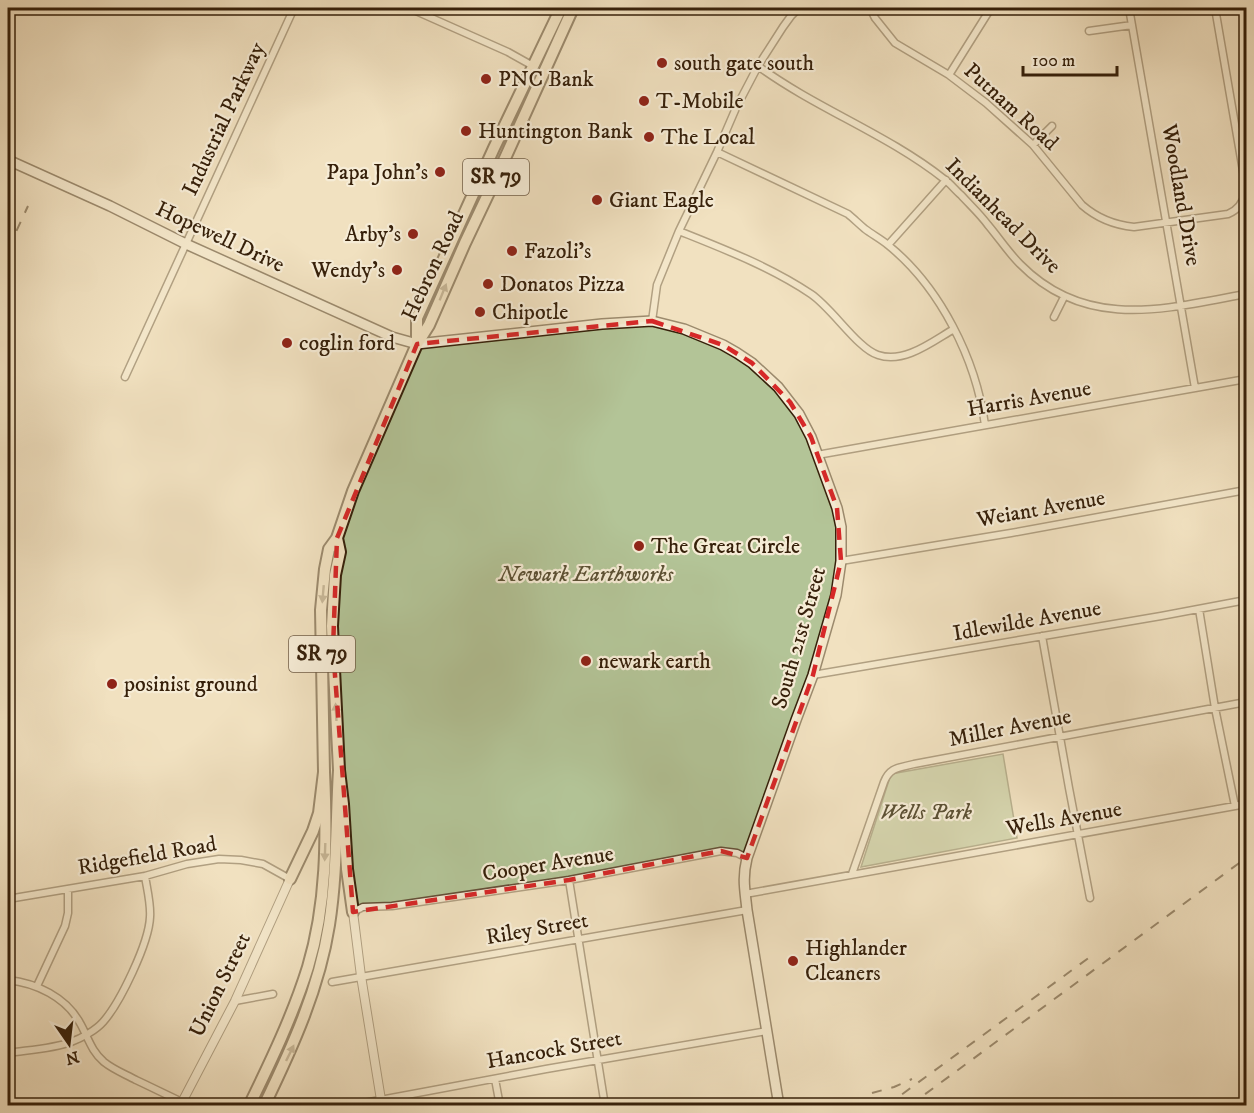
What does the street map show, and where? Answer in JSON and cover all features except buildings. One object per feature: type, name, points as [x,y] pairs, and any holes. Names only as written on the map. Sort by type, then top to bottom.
[{"type":"highway","name":"Hebron Road","points":[[417,344],[417,318],[561,8]]},
{"type":"highway","points":[[546,68],[546,51],[566,8]]},
{"type":"highway","name":"Hebron Road","points":[[324,772],[321,610],[329,549],[337,538],[352,491],[417,344],[429,325],[573,8]]},
{"type":"highway","points":[[517,130],[516,123],[533,83],[533,66]]},
{"type":"highway","name":"Hebron Road","points":[[337,538],[340,552],[335,575],[332,626],[339,770]]},
{"type":"highway","points":[[339,770],[353,912]]},
{"type":"highway","name":"SR 79","points":[[264,1106],[294,1043],[322,960],[334,890],[339,770]]},
{"type":"highway","points":[[290,879],[319,813],[324,772]]},
{"type":"highway","name":"SR 79","points":[[249,1106],[294,1009],[316,934],[325,872],[324,772]]},
{"type":"main road","name":"Hopewell Drive","points":[[8,160],[392,337],[417,344]]},
{"type":"main road","name":"South 21st Street","points":[[417,344],[602,324],[652,321],[684,329],[714,341],[752,363],[778,387],[799,414],[811,437],[837,508],[841,527],[841,561],[836,595],[813,675],[747,858],[743,883],[779,1106]]},
{"type":"street","name":"Industrial Parkway","points":[[125,377],[294,8]]},
{"type":"street","points":[[410,8],[508,52],[533,66]]},
{"type":"street","points":[[652,321],[657,285],[679,231],[736,108],[758,66],[783,27],[799,8]]},
{"type":"street","name":"Putnam Road","points":[[870,8],[895,43],[949,75],[986,103],[1033,145],[1069,190],[1092,213],[1104,221],[1134,228],[1228,214],[1238,208],[1244,200],[1246,190]]},
{"type":"street","points":[[949,75],[991,8]]},
{"type":"street","name":"Woodland Drive","points":[[1129,8],[1195,388]]},
{"type":"street","points":[[1215,8],[1246,190]]},
{"type":"street","points":[[1089,31],[1132,25]]},
{"type":"street","name":"Indianhead Drive","points":[[758,66],[779,81],[887,140],[946,180],[988,224],[1019,263],[1045,286],[1064,297],[1086,305],[1138,310],[1181,306],[1246,294]]},
{"type":"street","points":[[1033,145],[1052,126]]},
{"type":"street","points":[[717,152],[848,214],[888,245],[913,270],[946,314],[954,329],[975,378],[985,425]]},
{"type":"street","points":[[888,245],[946,180]]},
{"type":"street","points":[[679,231],[766,269],[813,296],[830,310],[866,348],[878,356],[901,356],[954,329]]},
{"type":"street","points":[[1054,316],[1064,297]]},
{"type":"street","name":"Harris Avenue","points":[[817,455],[1246,379]]},
{"type":"street","name":"Weiant Avenue","points":[[841,561],[1246,490]]},
{"type":"street","name":"Idlewilde Avenue","points":[[813,675],[1246,600]]},
{"type":"street","points":[[1199,609],[1215,708],[1235,806]]},
{"type":"street","points":[[1042,636],[1090,898]]},
{"type":"street","name":"Miller Avenue","points":[[852,874],[886,775],[891,771],[914,764],[1246,702]]},
{"type":"street","name":"Wells Avenue","points":[[745,894],[1246,804]]},
{"type":"street","name":"Cooper Avenue","points":[[353,912],[363,908],[404,905],[569,880],[722,851],[737,853],[747,858]]},
{"type":"street","name":"Ridgefield Road","points":[[8,899],[145,876],[187,864],[219,859],[263,864],[290,879]]},
{"type":"street","points":[[8,1053],[70,1042],[101,1024],[109,1014],[123,990],[148,931],[150,914],[145,876]]},
{"type":"street","name":"Union Street","points":[[181,1104],[235,1001],[290,879]]},
{"type":"street","points":[[569,880],[605,1106]]},
{"type":"street","points":[[37,986],[64,926],[68,913],[68,889]]},
{"type":"street","name":"Riley Street","points":[[332,982],[747,910]]},
{"type":"street","points":[[353,912],[382,1102]]},
{"type":"street","points":[[8,980],[37,986],[60,1000],[81,1024],[95,1053],[109,1065],[181,1104]]},
{"type":"street","points":[[235,1001],[273,994]]},
{"type":"street","name":"Hancock Street","points":[[348,1106],[382,1102],[597,1060],[767,1031]]},
{"type":"street","points":[[495,1079],[500,1106]]},
{"type":"highlighted area","points":[[652,321],[723,345],[752,363],[790,402],[811,437],[837,508],[841,561],[813,675],[747,858],[721,851],[569,880],[353,912],[333,649],[337,538],[417,344]]},
{"type":"green space","name":"Newark Earthworks","points":[[626,322],[684,329],[752,363],[799,414],[841,527],[836,598],[747,858],[721,851],[569,880],[374,906],[353,912],[332,626],[337,538],[417,344]]},
{"type":"green space","name":"Wells Park","points":[[1003,754],[1017,838],[861,867],[891,774]]},
{"type":"railway","points":[[8,249],[28,206]]},
{"type":"railway","points":[[909,1106],[1246,858]]},
{"type":"railway","points":[[886,1106],[1094,954]]},
{"type":"railway","points":[[872,1093],[912,1079]]},
{"type":"place","name":"south gate south","points":[[662,63]]},
{"type":"place","name":"PNC Bank","points":[[486,79]]},
{"type":"place","name":"T-Mobile","points":[[644,101]]},
{"type":"place","name":"Huntington Bank","points":[[466,131]]},
{"type":"place","name":"The Local","points":[[649,137]]},
{"type":"place","name":"Papa John's","points":[[440,172]]},
{"type":"place","name":"Giant Eagle","points":[[597,200]]},
{"type":"place","name":"Arby's","points":[[413,234]]},
{"type":"place","name":"Fazoli's","points":[[512,251]]},
{"type":"place","name":"Wendy's","points":[[397,270]]},
{"type":"place","name":"Donatos Pizza","points":[[488,284]]},
{"type":"place","name":"Chipotle","points":[[480,312]]},
{"type":"place","name":"coglin ford","points":[[287,343]]},
{"type":"place","name":"The Great Circle","points":[[639,546]]},
{"type":"place","name":"newark earth","points":[[586,661]]},
{"type":"place","name":"posinist ground","points":[[112,684]]},
{"type":"place","name":"Highlander Cleaners","points":[[793,961]]}]
